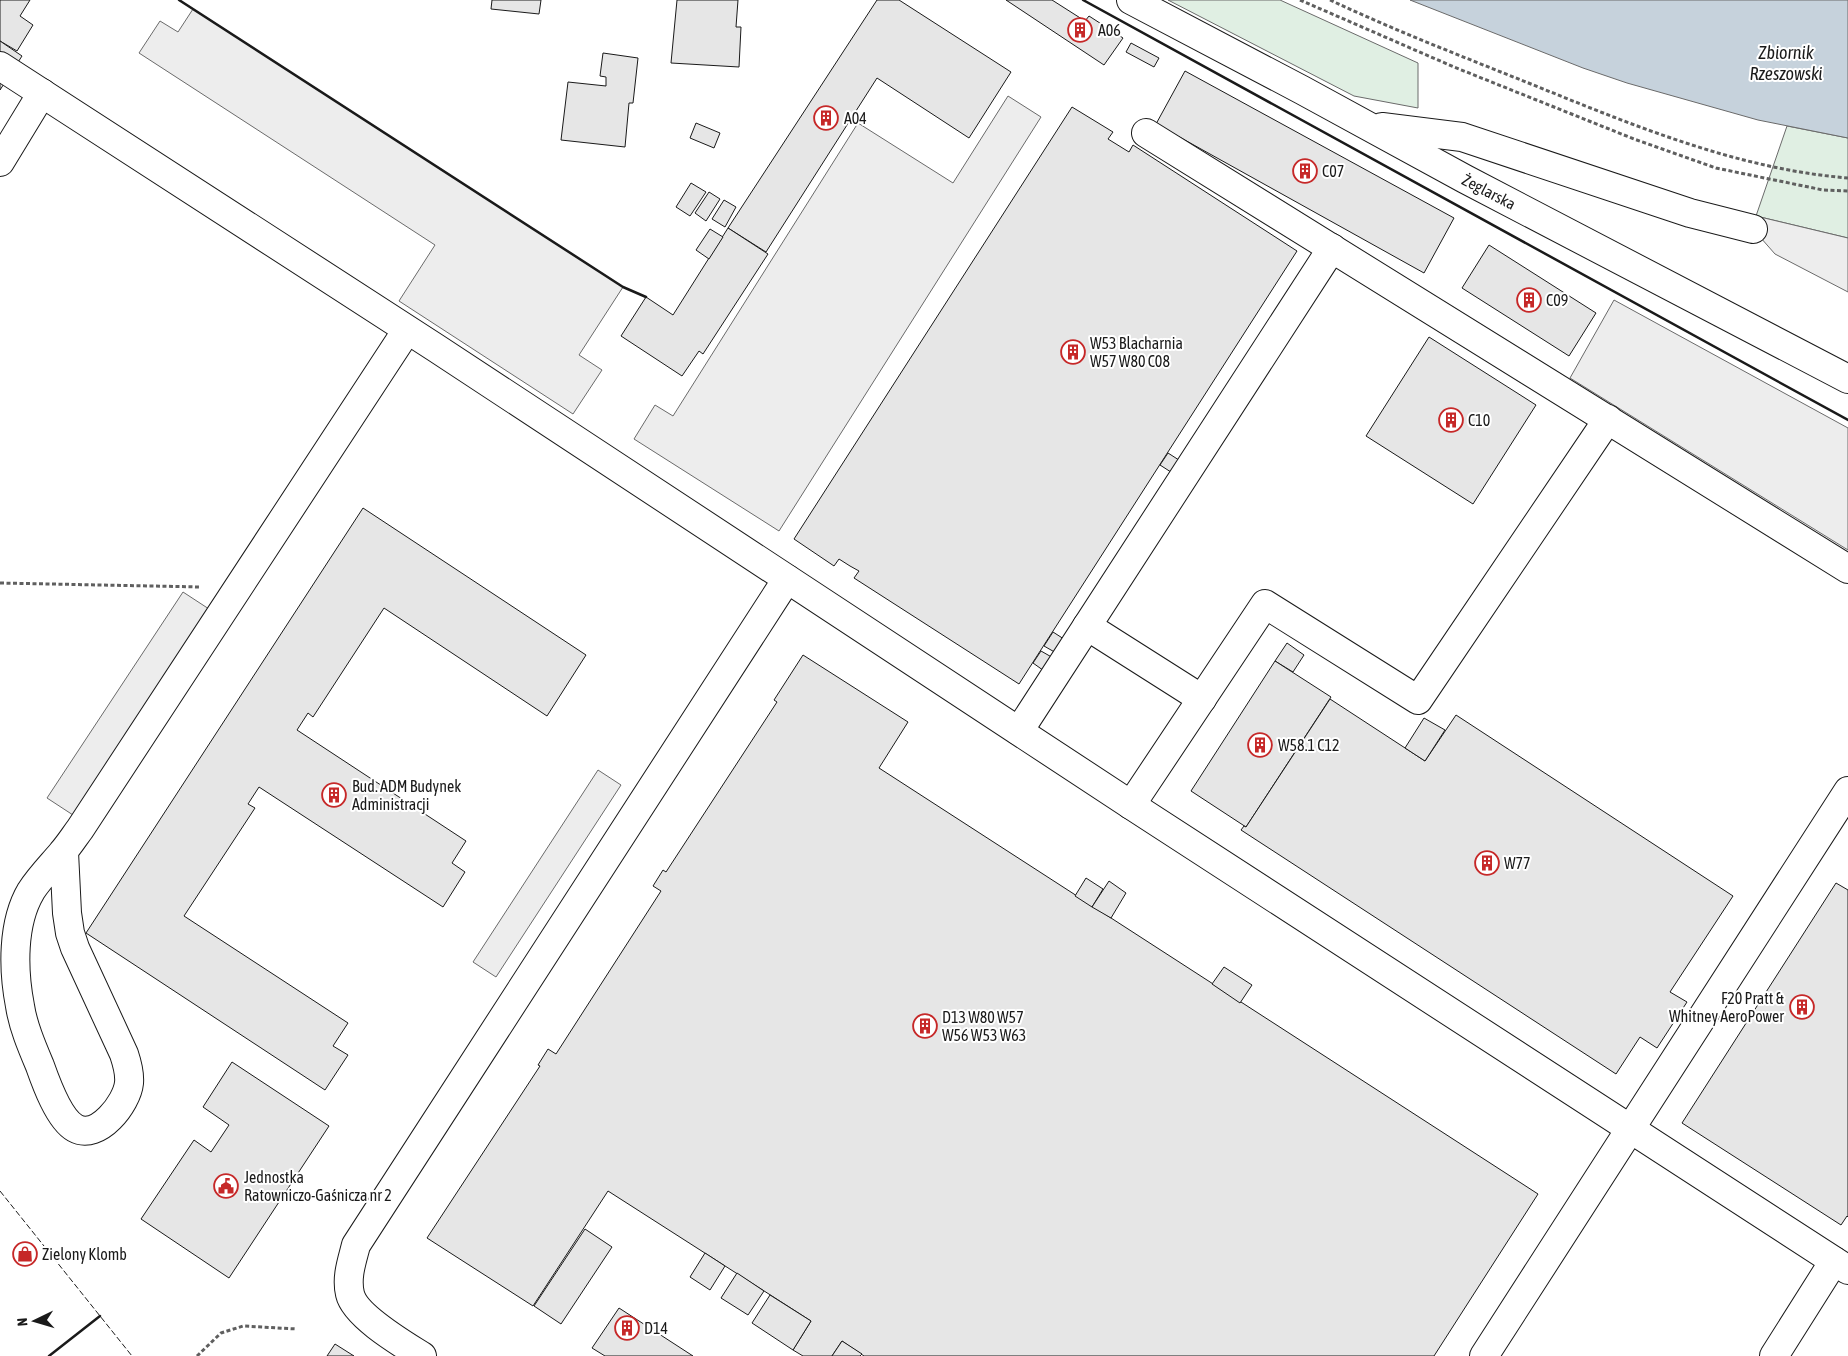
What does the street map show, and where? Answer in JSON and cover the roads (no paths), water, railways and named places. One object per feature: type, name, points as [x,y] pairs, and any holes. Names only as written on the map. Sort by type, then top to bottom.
[{"type":"street","name":"Żeglarska","points":[[1131,0],[1848,379]]},
{"type":"street","points":[[0,66],[407,330],[1019,732],[1841,1266],[1774,1356]]},
{"type":"street","points":[[0,162],[42,93]]},
{"type":"street","points":[[1366,125],[1462,137],[1690,213],[1753,229]]},
{"type":"street","points":[[1146,133],[1848,569]]},
{"type":"street","points":[[1019,732],[1332,248]]},
{"type":"street","points":[[64,852],[70,933],[129,1069],[129,1084],[125,1097],[115,1113],[100,1127],[87,1130],[76,1129],[66,1121],[53,1097],[28,1034],[20,1007],[16,982],[17,934],[23,910],[31,892],[80,829],[407,330]]},
{"type":"street","points":[[1131,805],[1266,604],[1418,700],[1608,419]]},
{"type":"street","points":[[422,1356],[362,1314],[350,1296],[349,1271],[356,1245],[787,579]]},
{"type":"street","points":[[1088,626],[1202,698]]},
{"type":"street","points":[[1484,1356],[1630,1129],[1839,825],[1848,792]]},
{"type":"water","name":"Zbiornik Rzeszowski","points":[[1410,0],[1848,0],[1848,138],[1758,120],[1627,83],[1583,68]]},
{"type":"place","name":"A06","points":[[1080,30]]},
{"type":"place","name":"A04","points":[[826,118]]},
{"type":"place","name":"C07","points":[[1305,171]]},
{"type":"place","name":"C09","points":[[1529,300]]},
{"type":"place","name":"W53 Blacharnia W57 W80 C08","points":[[1073,352]]},
{"type":"place","name":"C10","points":[[1451,420]]},
{"type":"place","name":"W58.1 C12","points":[[1260,745]]},
{"type":"place","name":"Bud. ADM Budynek Administracji","points":[[334,795]]},
{"type":"place","name":"W77","points":[[1487,863]]},
{"type":"place","name":"F20 Pratt & Whitney AeroPower","points":[[1802,1007]]},
{"type":"place","name":"D13 W80 W57 W56 W53 W63","points":[[925,1026]]},
{"type":"place","name":"Jednostka Ratowniczo-Gaśnicza nr 2","points":[[226,1186]]},
{"type":"place","name":"Zielony Klomb","points":[[25,1254]]},
{"type":"place","name":"D14","points":[[627,1328]]}]
